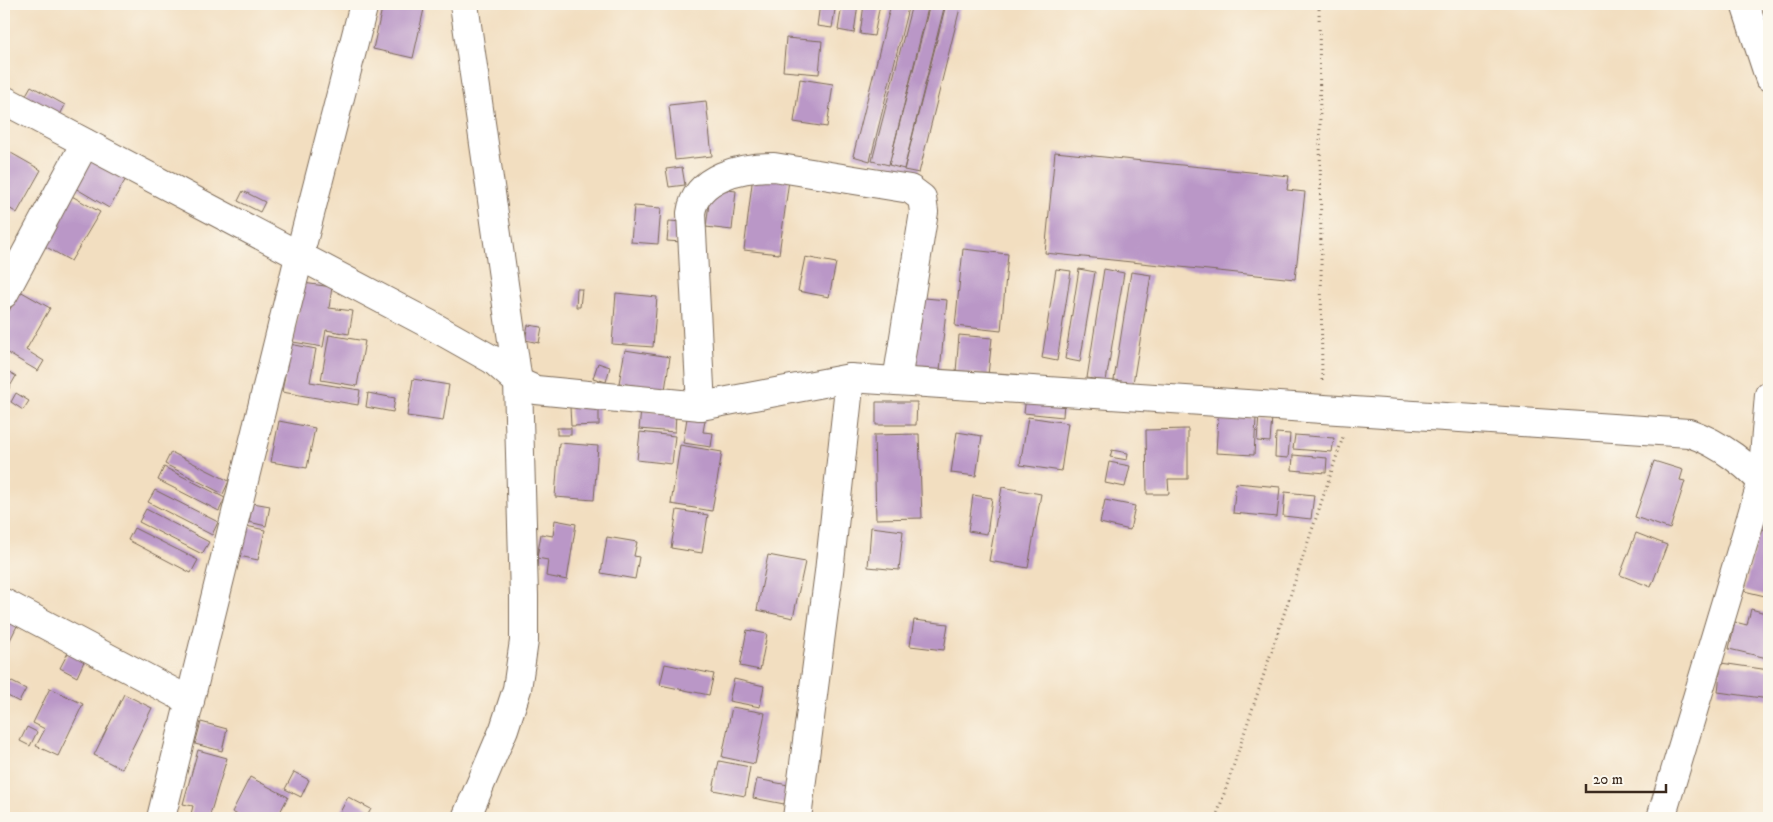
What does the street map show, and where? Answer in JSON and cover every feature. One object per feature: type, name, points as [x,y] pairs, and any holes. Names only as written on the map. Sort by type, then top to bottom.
[{"type":"street","points":[[161,818],[299,257],[364,4]]},
{"type":"street","points":[[464,4],[518,382],[524,596],[521,666],[510,713],[466,818]]},
{"type":"street","points":[[1745,4],[1769,77]]},
{"type":"street","points":[[4,100],[493,360],[518,382],[536,390],[701,406],[850,378],[1689,433],[1718,445],[1765,487]]},
{"type":"street","points":[[4,294],[85,143]]},
{"type":"street","points":[[701,406],[691,213],[693,200],[700,189],[728,174],[756,167],[774,167],[910,189],[922,198],[924,212],[897,381]]},
{"type":"street","points":[[797,818],[829,572],[850,378]]},
{"type":"street","points":[[1661,818],[1765,487],[1769,395]]},
{"type":"street","points":[[4,604],[190,701]]},
{"type":"path","points":[[1319,4],[1322,408]]},
{"type":"path","points":[[1216,818],[1352,411]]},
{"type":"building","points":[[383,4],[399,4],[424,9],[413,58],[373,49]]},
{"type":"building","points":[[820,4],[836,4],[832,28],[817,26]]},
{"type":"building","points":[[842,4],[858,4],[854,33],[838,30]]},
{"type":"building","points":[[864,4],[880,4],[874,36],[860,34]]},
{"type":"building","points":[[891,4],[909,4],[870,161],[853,156]]},
{"type":"building","points":[[912,4],[929,4],[889,165],[872,161]]},
{"type":"building","points":[[930,4],[945,4],[904,169],[889,165]]},
{"type":"building","points":[[946,4],[961,4],[919,173],[904,170]]},
{"type":"building","points":[[786,38],[822,41],[819,74],[783,71]]},
{"type":"building","points":[[800,79],[833,84],[827,127],[794,122]]},
{"type":"building","points":[[31,86],[65,105],[58,119],[23,100]]},
{"type":"building","points":[[706,101],[712,156],[675,160],[669,105]]},
{"type":"building","points":[[4,149],[41,170],[17,213],[4,205]]},
{"type":"building","points":[[1055,152],[1289,176],[1287,190],[1305,192],[1295,279],[1045,253]]},
{"type":"building","points":[[93,157],[127,177],[109,208],[75,188]]},
{"type":"building","points":[[682,167],[685,185],[669,187],[666,169]]},
{"type":"building","points":[[753,175],[789,180],[779,254],[744,250]]},
{"type":"building","points":[[711,188],[736,191],[732,230],[706,227]]},
{"type":"building","points":[[243,191],[265,202],[260,212],[238,201]]},
{"type":"building","points":[[70,195],[100,212],[71,261],[41,244]]},
{"type":"building","points":[[634,206],[661,208],[658,244],[631,242]]},
{"type":"building","points":[[669,221],[683,222],[682,242],[667,241]]},
{"type":"building","points":[[963,249],[1008,254],[1001,331],[955,326]]},
{"type":"building","points":[[805,257],[836,263],[829,297],[798,291]]},
{"type":"building","points":[[1056,269],[1071,271],[1057,361],[1042,358]]},
{"type":"building","points":[[1079,269],[1095,272],[1080,362],[1065,359]]},
{"type":"building","points":[[1104,269],[1124,273],[1106,381],[1087,378]]},
{"type":"building","points":[[1131,272],[1151,275],[1133,383],[1114,380]]},
{"type":"building","points":[[303,283],[332,287],[329,308],[353,311],[349,334],[326,330],[323,347],[293,342]]},
{"type":"building","points":[[577,289],[582,289],[580,307],[576,307]]},
{"type":"building","points":[[20,291],[50,308],[26,350],[44,361],[38,371],[4,351],[4,320]]},
{"type":"building","points":[[616,293],[657,297],[653,347],[612,344]]},
{"type":"building","points":[[913,297],[947,300],[940,371],[907,368]]},
{"type":"building","points":[[528,325],[542,327],[539,343],[525,340]]},
{"type":"building","points":[[329,335],[365,341],[357,386],[321,380]]},
{"type":"building","points":[[959,335],[992,338],[988,375],[956,372]]},
{"type":"building","points":[[290,344],[316,349],[310,382],[360,390],[358,405],[282,392]]},
{"type":"building","points":[[625,350],[670,357],[665,390],[619,383]]},
{"type":"building","points":[[598,363],[610,367],[606,382],[593,378]]},
{"type":"building","points":[[4,369],[16,376],[4,397]]},
{"type":"building","points":[[413,379],[449,385],[443,421],[407,416]]},
{"type":"building","points":[[16,393],[29,401],[23,410],[11,402]]},
{"type":"building","points":[[368,393],[395,398],[393,412],[366,407]]},
{"type":"building","points":[[1026,397],[1064,402],[1063,417],[1024,413]]},
{"type":"building","points":[[876,402],[917,402],[916,425],[876,425]]},
{"type":"building","points":[[599,406],[599,425],[571,426],[570,407]]},
{"type":"building","points":[[641,410],[676,413],[675,432],[639,429]]},
{"type":"building","points":[[688,412],[706,415],[703,432],[713,433],[711,447],[683,443]]},
{"type":"building","points":[[1218,416],[1256,418],[1254,455],[1216,453]]},
{"type":"building","points":[[1259,416],[1272,417],[1270,442],[1257,441]]},
{"type":"building","points":[[1028,417],[1068,423],[1061,471],[1020,465]]},
{"type":"building","points":[[279,421],[315,428],[307,468],[271,462]]},
{"type":"building","points":[[557,428],[571,428],[571,435],[557,435]]},
{"type":"building","points":[[1188,429],[1188,479],[1168,479],[1169,494],[1147,494],[1146,430]]},
{"type":"building","points":[[640,432],[675,436],[672,464],[637,460]]},
{"type":"building","points":[[957,432],[982,436],[976,476],[951,473]]},
{"type":"building","points":[[1276,433],[1290,434],[1288,458],[1275,457]]},
{"type":"building","points":[[919,434],[922,518],[876,519],[874,435]]},
{"type":"building","points":[[1295,435],[1334,438],[1332,452],[1293,449]]},
{"type":"building","points":[[559,443],[598,446],[594,500],[555,497]]},
{"type":"building","points":[[680,445],[722,452],[712,511],[671,504]]},
{"type":"building","points":[[1112,450],[1128,453],[1127,460],[1110,457]]},
{"type":"building","points":[[171,452],[229,481],[223,494],[165,464]]},
{"type":"building","points":[[1293,455],[1327,458],[1326,473],[1292,470]]},
{"type":"building","points":[[1654,461],[1683,470],[1680,480],[1685,481],[1670,529],[1635,517]]},
{"type":"building","points":[[1109,462],[1130,466],[1125,487],[1105,483]]},
{"type":"building","points":[[164,467],[225,498],[219,511],[158,480]]},
{"type":"building","points":[[1236,483],[1280,487],[1277,517],[1233,513]]},
{"type":"building","points":[[1002,487],[1041,494],[1028,568],[989,561]]},
{"type":"building","points":[[155,490],[218,522],[212,535],[148,502]]},
{"type":"building","points":[[1285,492],[1314,495],[1311,519],[1283,516]]},
{"type":"building","points":[[973,495],[992,498],[987,534],[968,531]]},
{"type":"building","points":[[1105,500],[1135,506],[1130,530],[1100,523]]},
{"type":"building","points":[[253,503],[270,506],[266,526],[249,522]]},
{"type":"building","points":[[146,509],[209,542],[202,554],[139,522]]},
{"type":"building","points":[[677,510],[708,515],[702,553],[671,548]]},
{"type":"building","points":[[555,520],[576,524],[567,580],[546,576],[548,560],[537,558],[541,534],[553,536]]},
{"type":"building","points":[[246,526],[265,530],[258,560],[239,556]]},
{"type":"building","points":[[871,527],[903,531],[899,570],[868,567]]},
{"type":"building","points":[[134,528],[198,560],[191,573],[128,540]]},
{"type":"building","points":[[1760,528],[1769,531],[1769,597],[1744,591]]},
{"type":"building","points":[[1636,533],[1667,545],[1651,587],[1620,575]]},
{"type":"building","points":[[607,537],[637,542],[634,556],[639,557],[635,579],[601,573]]},
{"type":"building","points":[[768,555],[805,562],[793,618],[757,610]]},
{"type":"building","points":[[1751,609],[1769,614],[1767,658],[1729,649],[1735,622],[1747,625]]},
{"type":"building","points":[[4,617],[18,624],[6,648],[4,647]]},
{"type":"building","points":[[914,620],[948,624],[944,650],[910,646]]},
{"type":"building","points":[[747,630],[767,634],[760,670],[740,666]]},
{"type":"building","points":[[70,649],[86,657],[77,677],[60,668]]},
{"type":"building","points":[[1721,663],[1769,670],[1769,699],[1718,692]]},
{"type":"building","points":[[665,664],[714,674],[709,695],[660,685]]},
{"type":"building","points":[[4,678],[26,689],[19,702],[4,694]]},
{"type":"building","points":[[734,679],[764,686],[760,707],[729,701]]},
{"type":"building","points":[[50,688],[83,704],[58,756],[36,746],[45,729],[33,723]]},
{"type":"building","points":[[124,694],[152,708],[122,769],[94,755]]},
{"type":"building","points":[[732,707],[765,713],[755,764],[722,757]]},
{"type":"building","points":[[201,722],[227,729],[222,751],[195,744]]},
{"type":"building","points":[[27,727],[37,732],[30,746],[20,741]]},
{"type":"building","points":[[198,750],[227,758],[209,818],[190,818],[193,806],[183,804]]},
{"type":"building","points":[[719,761],[750,767],[745,796],[713,790]]},
{"type":"building","points":[[294,772],[309,780],[301,797],[285,789]]},
{"type":"building","points":[[250,777],[288,797],[277,818],[244,818],[232,812]]},
{"type":"building","points":[[757,779],[788,785],[784,804],[753,798]]},
{"type":"building","points":[[348,797],[371,809],[366,818],[337,818]]},
{"type":"building","points":[[1676,814],[1694,817],[1694,818],[1675,818]]}]
